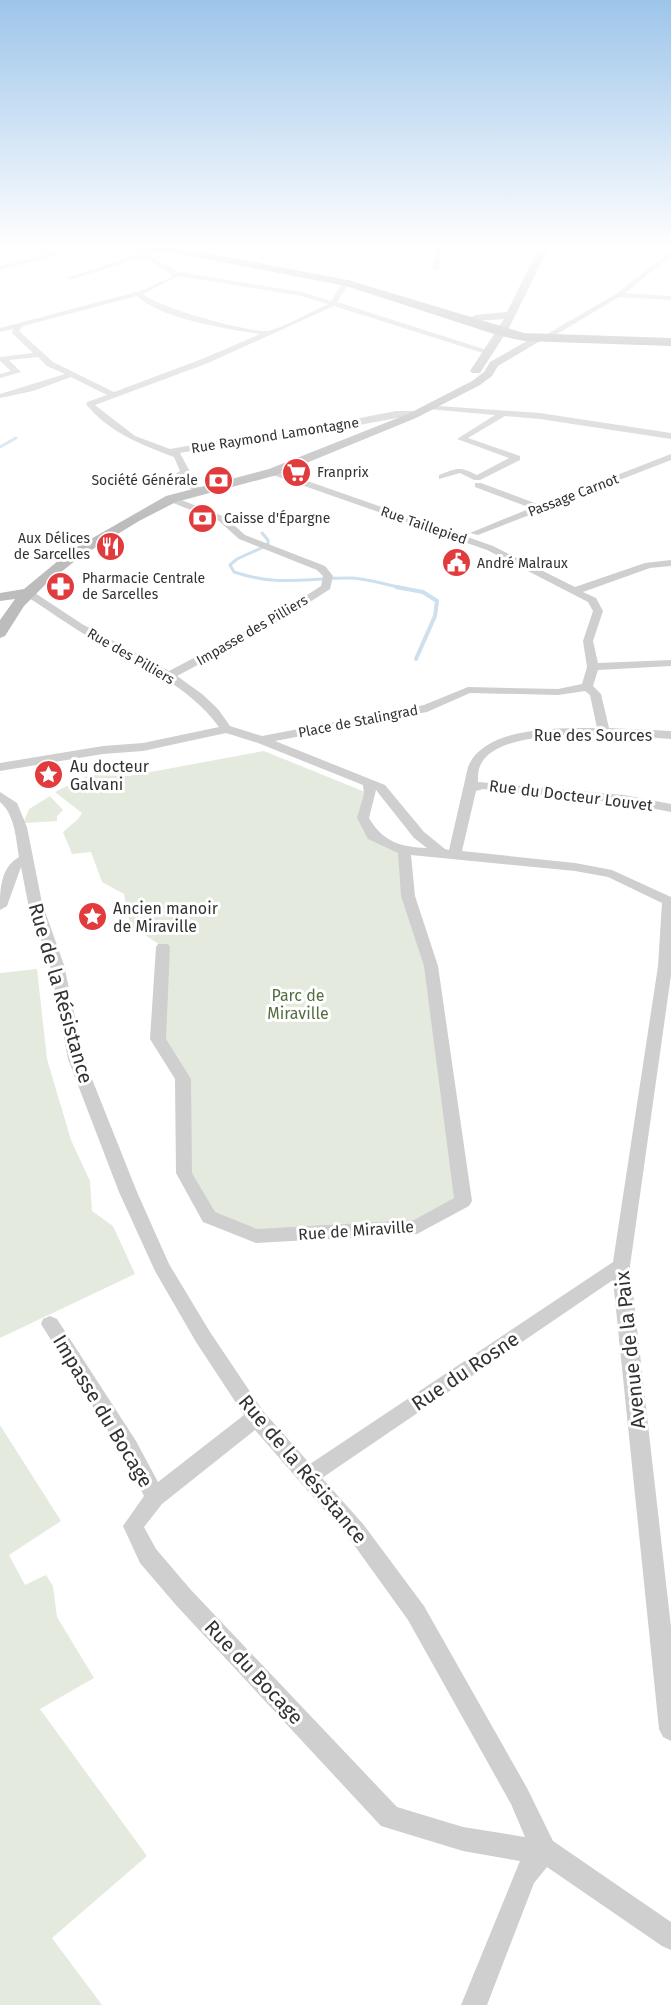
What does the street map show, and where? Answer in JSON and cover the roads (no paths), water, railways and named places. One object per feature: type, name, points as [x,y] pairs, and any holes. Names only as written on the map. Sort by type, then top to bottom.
[{"type":"main road","points":[[0,633],[28,593],[88,547],[171,500],[273,472],[415,414],[462,384],[479,368],[497,339]]},
{"type":"main road","points":[[428,407],[476,383],[488,374],[494,364],[540,339]]},
{"type":"main road","points":[[593,339],[671,341]]},
{"type":"main road","points":[[0,597],[28,593]]},
{"type":"street","points":[[26,339],[50,364],[112,394]]},
{"type":"street","points":[[202,491],[174,478],[184,472],[182,462],[177,455],[132,438],[90,404],[205,361],[255,339]]},
{"type":"street","points":[[445,339],[489,352]]},
{"type":"street","points":[[2,359],[40,354]]},
{"type":"street","points":[[0,376],[17,372],[2,359]]},
{"type":"street","points":[[0,396],[30,390],[70,375]]},
{"type":"street","points":[[428,407],[582,421],[671,436]]},
{"type":"street","points":[[442,477],[460,470],[477,478],[517,458],[460,439],[504,413]]},
{"type":"street","name":"Rue Raymond Lamontagne","points":[[171,452],[238,440],[277,437],[396,414],[415,414]]},
{"type":"street","points":[[644,432],[644,435],[661,444]]},
{"type":"street","name":"Passage Carnot","points":[[475,533],[671,457]]},
{"type":"street","name":"Rue Taillepied","points":[[273,472],[490,548],[592,600],[597,606],[588,641],[593,667],[586,687]]},
{"type":"street","points":[[478,485],[540,508]]},
{"type":"street","name":"Impasse des Pilliers","points":[[169,676],[283,615],[326,587],[327,579],[321,568],[235,533],[232,527],[222,519],[171,500]]},
{"type":"street","points":[[575,591],[649,565],[671,563]]},
{"type":"street","name":"Rue des Pilliers","points":[[28,593],[79,627],[169,676],[216,712],[226,729]]},
{"type":"street","points":[[593,667],[671,663]]},
{"type":"street","points":[[586,687],[596,694],[604,733]]},
{"type":"street","name":"Place de Stalingrad","points":[[262,740],[427,708],[468,690],[558,692],[586,687]]},
{"type":"street","points":[[0,767],[103,750],[143,747],[207,735],[226,729],[262,740],[369,782],[389,795],[419,836],[448,853]]},
{"type":"street","name":"Rue des Sources","points":[[448,853],[471,789],[472,771],[476,760],[487,748],[508,738],[552,733],[671,735]]},
{"type":"street","points":[[369,782],[370,794],[363,818],[373,836],[404,851],[448,853],[574,867],[612,874],[670,901]]},
{"type":"street","name":"Rue du Docteur Louvet","points":[[471,789],[482,784],[624,799],[671,808]]},
{"type":"street","name":"Rue de la Résistance","points":[[0,796],[12,806],[14,811],[20,862],[57,965],[76,1059],[128,1192],[161,1266],[203,1337],[256,1418],[356,1531],[416,1613],[519,1797],[544,1850]]},
{"type":"street","name":"Rue de Miraville","points":[[163,947],[158,1039],[183,1079],[184,1173],[209,1217],[256,1236],[417,1227],[463,1201],[431,966],[408,897],[404,851]]},
{"type":"street","points":[[0,906],[20,862]]},
{"type":"street","name":"Avenue de la Paix","points":[[670,901],[665,966],[621,1266],[671,1729]]},
{"type":"street","name":"Rue du Rosne","points":[[309,1476],[621,1266]]},
{"type":"street","name":"Impasse du Bocage","points":[[50,1324],[129,1446],[155,1497]]},
{"type":"street","name":"Rue du Bocage","points":[[256,1418],[155,1497],[133,1526],[148,1556],[183,1597],[390,1816],[463,1839],[508,1848],[544,1850]]},
{"type":"street","points":[[474,2005],[525,1875],[544,1850],[671,1937]]},
{"type":"waterway","points":[[0,447],[16,438]]},
{"type":"waterway","points":[[262,533],[268,540],[268,545],[237,559],[230,565],[234,572],[250,577],[292,581],[356,578],[404,588]]},
{"type":"waterway","points":[[396,587],[423,592],[437,601],[435,616],[416,659]]},
{"type":"place","name":"Franprix","points":[[296,472]]},
{"type":"place","name":"Société Générale","points":[[219,480]]},
{"type":"place","name":"Caisse d'Épargne","points":[[203,518]]},
{"type":"place","name":"Aux Délices de Sarcelles","points":[[111,546]]},
{"type":"place","name":"André Malraux","points":[[456,563]]},
{"type":"place","name":"Pharmacie Centrale de Sarcelles","points":[[61,586]]},
{"type":"place","name":"Au docteur Galvani","points":[[49,775]]},
{"type":"place","name":"Ancien manoir de Miraville","points":[[92,917]]},
{"type":"park label","name":"Parc de Miraville","points":[[298,1004]]}]
